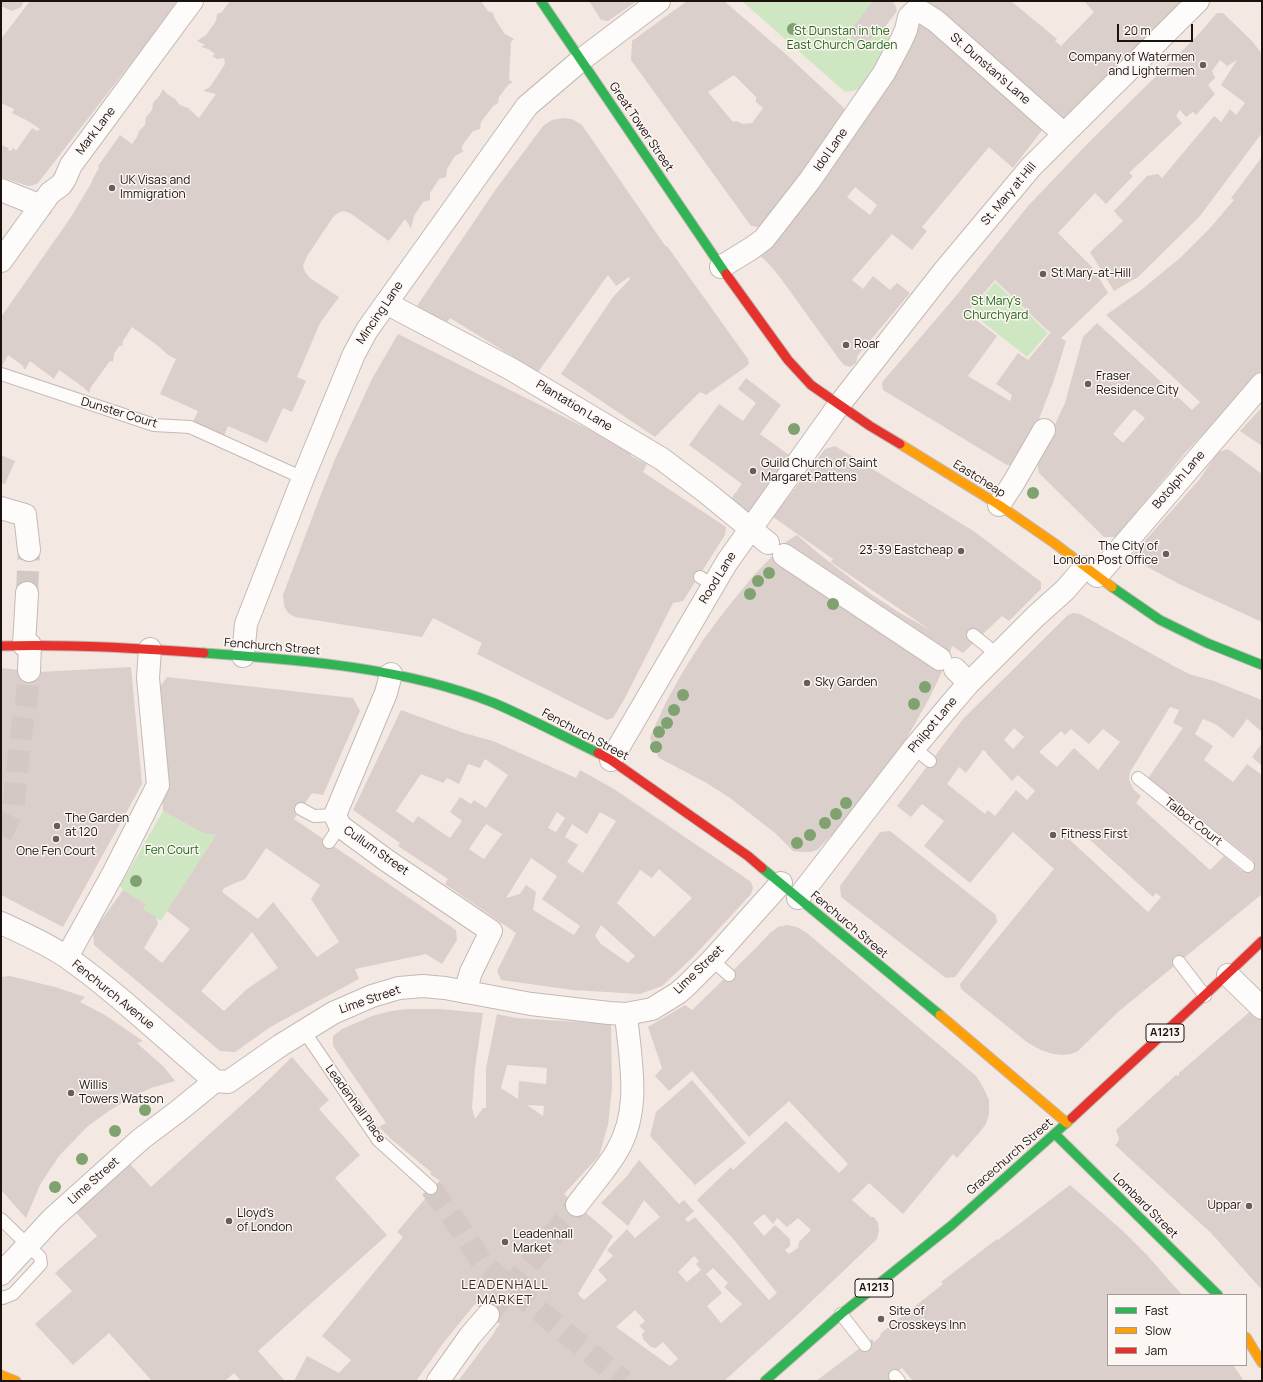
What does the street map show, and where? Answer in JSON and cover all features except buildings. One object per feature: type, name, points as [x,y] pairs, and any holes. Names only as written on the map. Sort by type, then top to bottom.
[{"type":"street","name":"Mark Lane","points":[[1,261],[50,193],[65,179],[70,165],[192,1]]},
{"type":"street","name":"Great Tower Street","points":[[541,1],[721,267]]},
{"type":"street","name":"Mincing Lane","points":[[243,656],[246,624],[303,478],[354,354],[367,330],[527,106],[581,60],[659,1]]},
{"type":"street","name":"St. Mary at Hill","points":[[839,405],[949,265],[1031,167],[1198,1]]},
{"type":"street","name":"St. Dunstan's Lane","points":[[914,12],[922,12],[936,21],[1064,134]]},
{"type":"street","name":"Idol Lane","points":[[721,267],[764,239],[810,180],[884,73],[901,42],[906,30],[908,17],[914,12]]},
{"type":"street","points":[[1,190],[41,206]]},
{"type":"street","name":"Eastcheap","points":[[721,267],[788,360],[810,384],[870,426],[998,505],[1118,592],[1160,620],[1208,643],[1262,666]]},
{"type":"street","name":"Plantation Lane","points":[[386,303],[511,369],[662,459],[776,549],[955,670]]},
{"type":"street","name":"Botolph Lane","points":[[1091,572],[1262,384]]},
{"type":"street","name":"Rood Lane","points":[[612,760],[707,581],[727,562],[839,405]]},
{"type":"street","points":[[998,505],[1014,482],[1044,430]]},
{"type":"street","points":[[1,508],[25,515],[29,550]]},
{"type":"street","name":"Philpot Lane","points":[[798,898],[922,754],[955,670],[998,655],[1036,616],[1065,590],[1091,572]]},
{"type":"street","points":[[27,593],[27,645],[29,671]]},
{"type":"street","name":"Fenchurch Street","points":[[1,646],[27,645],[150,649],[318,663],[391,674],[445,687],[493,703],[612,760],[742,852],[1014,1077],[1067,1123]]},
{"type":"street","points":[[67,957],[114,872],[158,785],[148,678],[150,649]]},
{"type":"street","name":"Cullum Street","points":[[391,674],[386,693],[334,828],[386,860],[491,931],[471,972],[465,992]]},
{"type":"street","name":"Lime Street","points":[[1,1274],[52,1219],[141,1139],[215,1081],[228,1082],[333,1013],[372,996],[398,988],[423,986],[445,988],[539,1005],[577,1010],[626,1014],[652,1009],[678,993],[712,960],[781,883]]},
{"type":"street","name":"Fenchurch Avenue","points":[[1,923],[24,933],[67,957],[110,990],[215,1081]]},
{"type":"street","name":"Gracechurch Street","points":[[765,1381],[841,1314],[929,1244],[1055,1134],[1228,975],[1262,941]]},
{"type":"street","points":[[1228,975],[1262,1008]]},
{"type":"street","points":[[577,1205],[618,1150],[631,1114],[633,1076],[626,1014]]},
{"type":"street","name":"Lombard Street","points":[[1055,1134],[1217,1294]]},
{"type":"street","points":[[438,1381],[470,1336],[488,1315]]},
{"type":"street","points":[[1247,1339],[1262,1363]]},
{"type":"street","points":[[1,1375],[16,1381]]},
{"type":"lane","name":"Dunster Court","points":[[1,374],[154,425],[190,427],[303,478]]},
{"type":"lane","points":[[973,635],[998,655]]},
{"type":"lane","name":"Talbot Court","points":[[1138,778],[1248,866]]},
{"type":"lane","points":[[301,809],[334,828]]},
{"type":"lane","points":[[712,960],[728,975]]},
{"type":"lane","points":[[1179,962],[1205,996]]},
{"type":"lane","name":"Leadenhall Place","points":[[304,1031],[378,1140],[431,1188]]},
{"type":"lane","points":[[1,1219],[40,1257],[41,1264],[12,1294],[3,1298],[1,1297]]},
{"type":"lane","points":[[841,1314],[865,1345]]},
{"type":"green space","name":"St Dunstan in the East Church Garden","points":[[742,1],[893,1],[895,5],[884,28],[879,29],[891,39],[864,89],[845,92]]},
{"type":"green space","name":"St Mary's Churchyard","points":[[995,282],[1048,333],[1027,357],[970,312]]},
{"type":"green space","name":"Fen Court","points":[[163,811],[203,833],[216,835],[161,921],[143,909],[146,904],[123,890],[120,886]]},
{"type":"tunnel","points":[[27,593],[29,550]]},
{"type":"tunnel","points":[[1,835],[13,811],[29,671]]},
{"type":"tunnel","points":[[431,1188],[458,1225],[483,1264],[624,1381]]},
{"type":"tunnel","points":[[488,1315],[577,1205]]},
{"type":"traffic: fast","points":[[541,1],[726,274]]},
{"type":"traffic: fast","points":[[1112,587],[1160,620],[1207,643],[1262,665]]},
{"type":"traffic: fast","points":[[204,653],[314,662],[388,673],[424,681],[494,703],[598,753]]},
{"type":"traffic: fast","points":[[762,868],[940,1015]]},
{"type":"traffic: fast","points":[[765,1381],[841,1314],[952,1225],[1072,1118]]},
{"type":"traffic: fast","points":[[1055,1134],[1217,1294]]},
{"type":"traffic: slow","points":[[900,444],[999,505],[1054,543],[1112,587]]},
{"type":"traffic: slow","points":[[940,1015],[1067,1123]]},
{"type":"traffic: slow","points":[[1247,1339],[1262,1363]]},
{"type":"traffic: slow","points":[[1,1375],[16,1381]]},
{"type":"traffic: jam","points":[[726,274],[788,360],[811,385],[870,426],[900,444]]},
{"type":"traffic: jam","points":[[1,646],[103,647],[204,653]]},
{"type":"traffic: jam","points":[[598,753],[611,760],[748,856],[762,868]]},
{"type":"traffic: jam","points":[[1072,1118],[1262,941]]},
{"type":"place","name":"Company of Watermen and Lightermen","points":[[1203,65]]},
{"type":"place","name":"UK Visas and Immigration","points":[[112,188]]},
{"type":"place","name":"St Mary-at-Hill","points":[[1043,274]]},
{"type":"place","name":"Roar","points":[[846,345]]},
{"type":"place","name":"Fraser Residence City","points":[[1088,384]]},
{"type":"place","name":"Guild Church of Saint Margaret Pattens","points":[[753,471]]},
{"type":"place","name":"23-39 Eastcheap","points":[[961,551]]},
{"type":"place","name":"The City of London Post Office","points":[[1166,554]]},
{"type":"place","name":"Sky Garden","points":[[807,683]]},
{"type":"place","name":"The Garden at 120","points":[[57,826]]},
{"type":"place","name":"Fitness First","points":[[1053,835]]},
{"type":"place","name":"One Fen Court","points":[[56,839]]},
{"type":"place","name":"Willis Towers Watson","points":[[71,1093]]},
{"type":"place","name":"Uppar","points":[[1249,1206]]},
{"type":"place","name":"Lloyd's of London","points":[[229,1221]]},
{"type":"place","name":"Leadenhall Market","points":[[505,1242]]},
{"type":"place","name":"Site of Crosskeys Inn","points":[[881,1319]]},
{"type":"district","name":"LEADENHALL MARKET","points":[[505,1292]]}]
